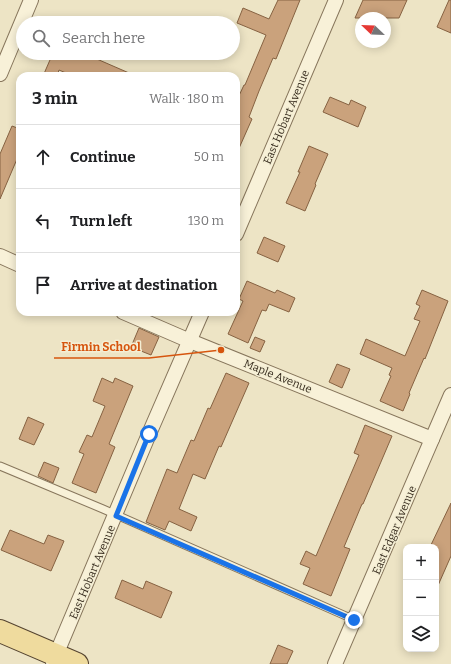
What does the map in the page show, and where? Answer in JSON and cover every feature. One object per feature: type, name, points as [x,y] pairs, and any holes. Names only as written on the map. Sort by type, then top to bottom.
[{"type":"main road","points":[[0,631],[54,660],[76,664]]},
{"type":"street","points":[[24,16],[31,0]]},
{"type":"street","name":"East Hobart Avenue","points":[[240,225],[336,0]]},
{"type":"street","points":[[0,74],[16,36]]},
{"type":"street","points":[[0,256],[16,263]]},
{"type":"street","name":"Maple Avenue","points":[[133,316],[190,341],[432,439]]},
{"type":"street","name":"East Hobart Avenue","points":[[54,660],[200,316]]},
{"type":"street","name":"East Edgar Avenue","points":[[336,664],[451,395]]},
{"type":"lane","points":[[0,466],[354,620]]},
{"type":"building","points":[[278,0],[300,0],[276,59],[273,58],[259,91],[249,117],[252,119],[240,146],[240,94],[266,35],[240,24],[240,16],[243,8],[269,19]]},
{"type":"building","points":[[363,0],[407,0],[399,18],[391,18],[391,12],[358,12]]},
{"type":"building","points":[[449,0],[451,0],[451,33],[437,27]]},
{"type":"building","points":[[50,60],[99,60],[127,72],[64,72],[59,70],[58,72],[45,72]]},
{"type":"building","points":[[330,97],[349,105],[351,100],[366,107],[358,127],[323,112]]},
{"type":"building","points":[[12,126],[16,128],[16,161],[0,199],[0,154]]},
{"type":"building","points":[[309,146],[328,154],[305,211],[286,203],[300,172],[298,172]]},
{"type":"building","points":[[264,237],[285,246],[278,262],[257,253]]},
{"type":"building","points":[[247,281],[275,293],[277,290],[295,298],[289,312],[269,304],[266,311],[262,310],[248,343],[228,334],[236,316],[240,316],[240,308],[243,301],[240,300]]},
{"type":"building","points":[[422,290],[448,301],[425,359],[424,358],[409,393],[410,394],[403,411],[380,401],[391,376],[389,375],[392,368],[360,354],[366,339],[405,356],[420,321],[414,319],[420,306],[416,304]]},
{"type":"building","points":[[139,328],[159,337],[151,355],[131,347]]},
{"type":"building","points":[[255,337],[265,341],[260,352],[250,348]]},
{"type":"building","points":[[337,364],[350,369],[342,388],[329,382]]},
{"type":"building","points":[[226,373],[249,383],[221,447],[219,446],[205,479],[193,474],[179,509],[197,517],[191,531],[169,521],[165,530],[146,522],[167,469],[177,473],[191,440],[194,441],[208,408],[210,409]]},
{"type":"building","points":[[102,378],[113,383],[115,378],[133,386],[109,444],[115,447],[96,493],[72,483],[84,454],[79,452],[87,435],[92,437],[105,406],[93,401]]},
{"type":"building","points":[[28,417],[44,424],[34,445],[19,439]]},
{"type":"building","points":[[365,425],[392,436],[344,547],[350,549],[331,596],[303,584],[310,568],[300,564],[306,551],[316,556],[359,455],[354,453]]},
{"type":"building","points":[[44,462],[59,468],[53,483],[38,476]]},
{"type":"building","points":[[451,503],[451,556],[439,583],[439,544],[431,544]]},
{"type":"building","points":[[10,530],[44,544],[48,535],[64,541],[51,571],[1,550]]},
{"type":"building","points":[[122,580],[143,589],[146,581],[172,592],[161,618],[115,598]]},
{"type":"building","points":[[278,645],[293,651],[287,664],[270,664]]},
{"type":"place","name":"Firmin School","points":[[221,350]]},
{"type":"route","points":[[149,434],[116,516],[339,612],[354,620]]}]
